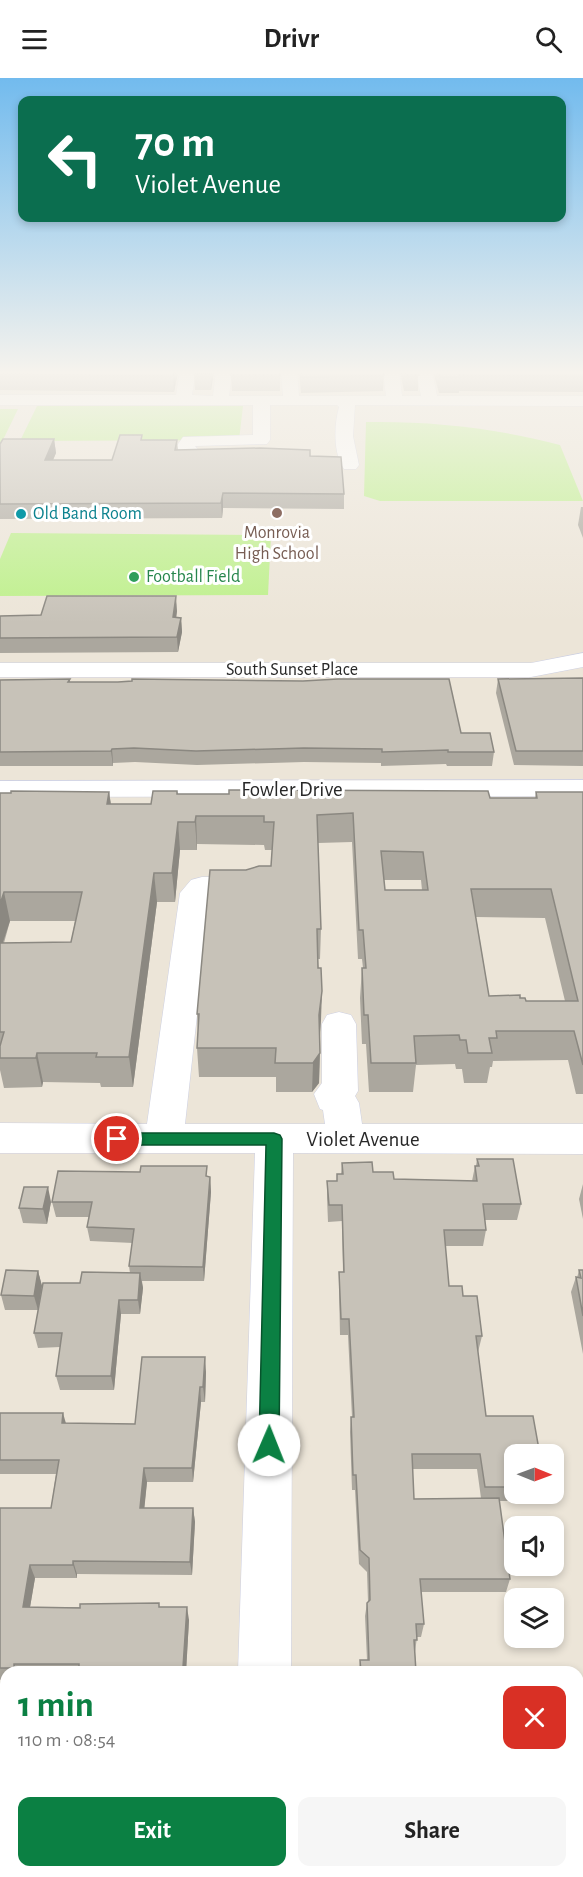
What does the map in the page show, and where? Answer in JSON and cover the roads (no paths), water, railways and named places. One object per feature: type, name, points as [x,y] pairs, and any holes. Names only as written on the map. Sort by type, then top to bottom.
[{"type":"street","points":[[347,455],[350,465]]},
{"type":"street","name":"South Sunset Place","points":[[0,670],[531,670],[583,660]]},
{"type":"street","name":"Fowler Drive","points":[[0,789],[583,788]]},
{"type":"street","points":[[164,1139],[195,893],[202,888],[247,887]]},
{"type":"street","points":[[339,1024],[340,1091],[332,1094],[333,1100],[341,1103],[345,1139]]},
{"type":"street","name":"Violet Avenue","points":[[0,1138],[583,1139]]},
{"type":"street","points":[[265,1666],[274,1139]]},
{"type":"place","name":"Monrovia High School","points":[[277,513]]},
{"type":"place","name":"Old Band Room","points":[[21,514]]},
{"type":"place","name":"Football Field","points":[[134,577]]}]
